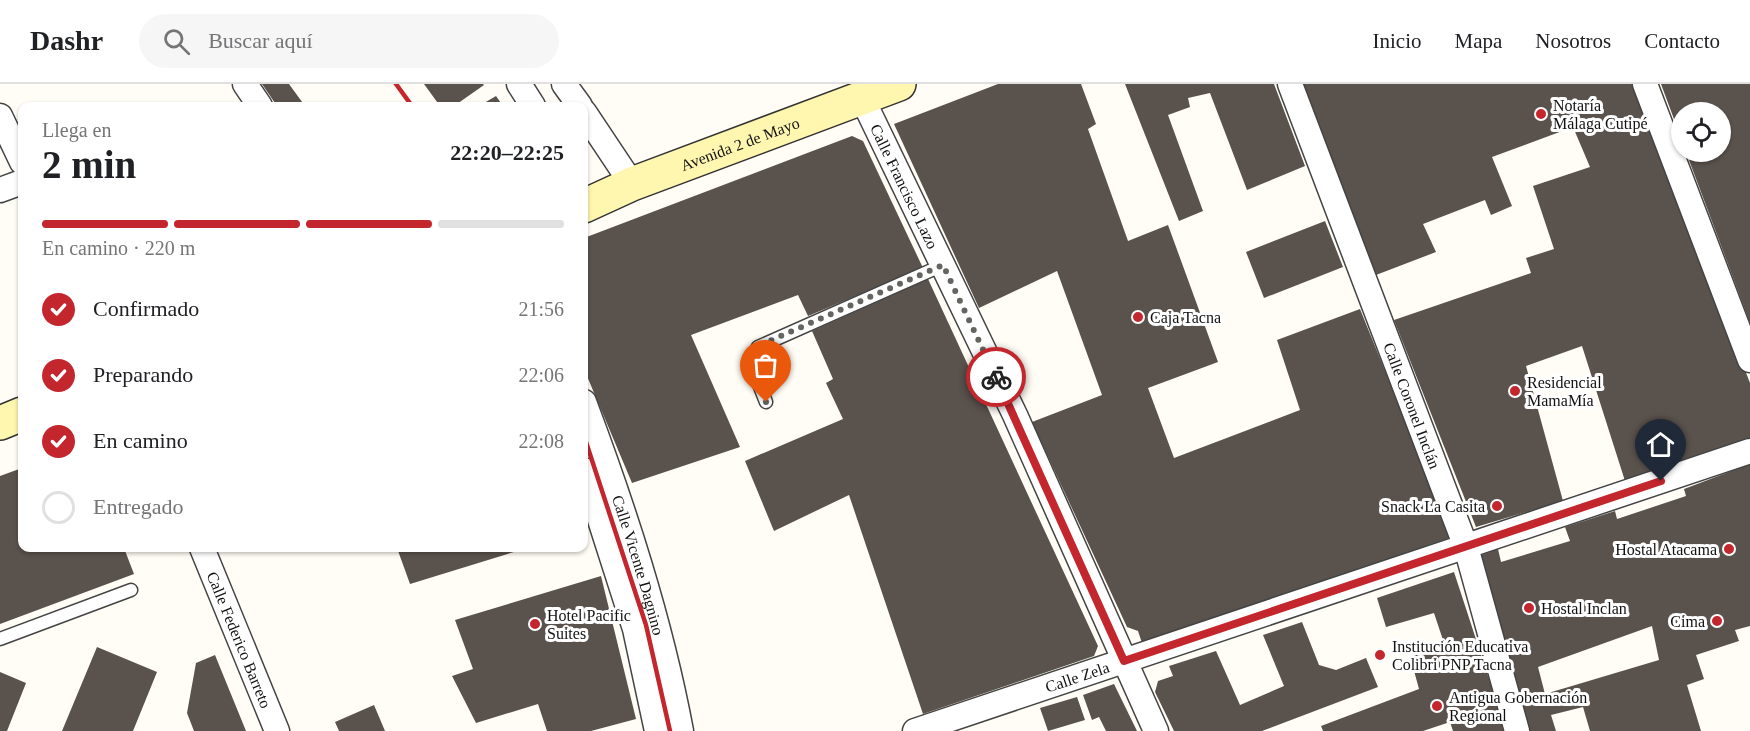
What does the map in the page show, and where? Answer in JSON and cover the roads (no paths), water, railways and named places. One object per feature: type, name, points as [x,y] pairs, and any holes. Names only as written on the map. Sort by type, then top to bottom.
[{"type":"street","points":[[245,84],[257,102]]},
{"type":"street","points":[[519,84],[530,102]]},
{"type":"street","points":[[564,84],[577,102]]},
{"type":"street","name":"Avenida 2 de Mayo","points":[[588,197],[632,184],[899,84]]},
{"type":"street","name":"Calle Coronel Inclán","points":[[1290,84],[1466,547],[1517,731]]},
{"type":"street","points":[[1645,84],[1750,360]]},
{"type":"street","name":"Calle Francisco Lazo","points":[[862,98],[1015,415],[1156,731]]},
{"type":"street","points":[[0,116],[18,154]]},
{"type":"street","points":[[588,118],[632,184]]},
{"type":"street","points":[[0,190],[18,183]]},
{"type":"street","name":"Calle Vicente Dagnino","points":[[588,413],[651,603],[681,731]]},
{"type":"street","points":[[0,423],[18,416]]},
{"type":"street","name":"Calle Zela","points":[[915,731],[1750,451]]},
{"type":"street","name":"Calle Vicente Dagnino","points":[[588,482],[635,629],[657,731]]},
{"type":"street","name":"Calle Federico Barreto","points":[[204,552],[277,731]]},
{"type":"lane","points":[[766,402],[750,361],[758,346],[943,265]]},
{"type":"lane","points":[[0,639],[131,590]]},
{"type":"railway","points":[[396,84],[409,102]]},
{"type":"railway","points":[[588,448],[646,625],[670,731]]},
{"type":"place","name":"Notaría Málaga Cutipé","points":[[1541,114]]},
{"type":"place","name":"Caja Tacna","points":[[1138,317]]},
{"type":"place","name":"Residencial MamaMía","points":[[1515,391]]},
{"type":"place","name":"Snack La Casita","points":[[1497,506]]},
{"type":"place","name":"Hostal Atacama","points":[[1729,549]]},
{"type":"place","name":"Hostal Inclan","points":[[1529,608]]},
{"type":"place","name":"Cima","points":[[1717,621]]},
{"type":"place","name":"Hotel Pacific Suites","points":[[535,624]]},
{"type":"place","name":"Institución Educativa Colibri PNP Tacna","points":[[1380,655]]},
{"type":"place","name":"Antigua Gobernación Regional","points":[[1437,706]]}]
